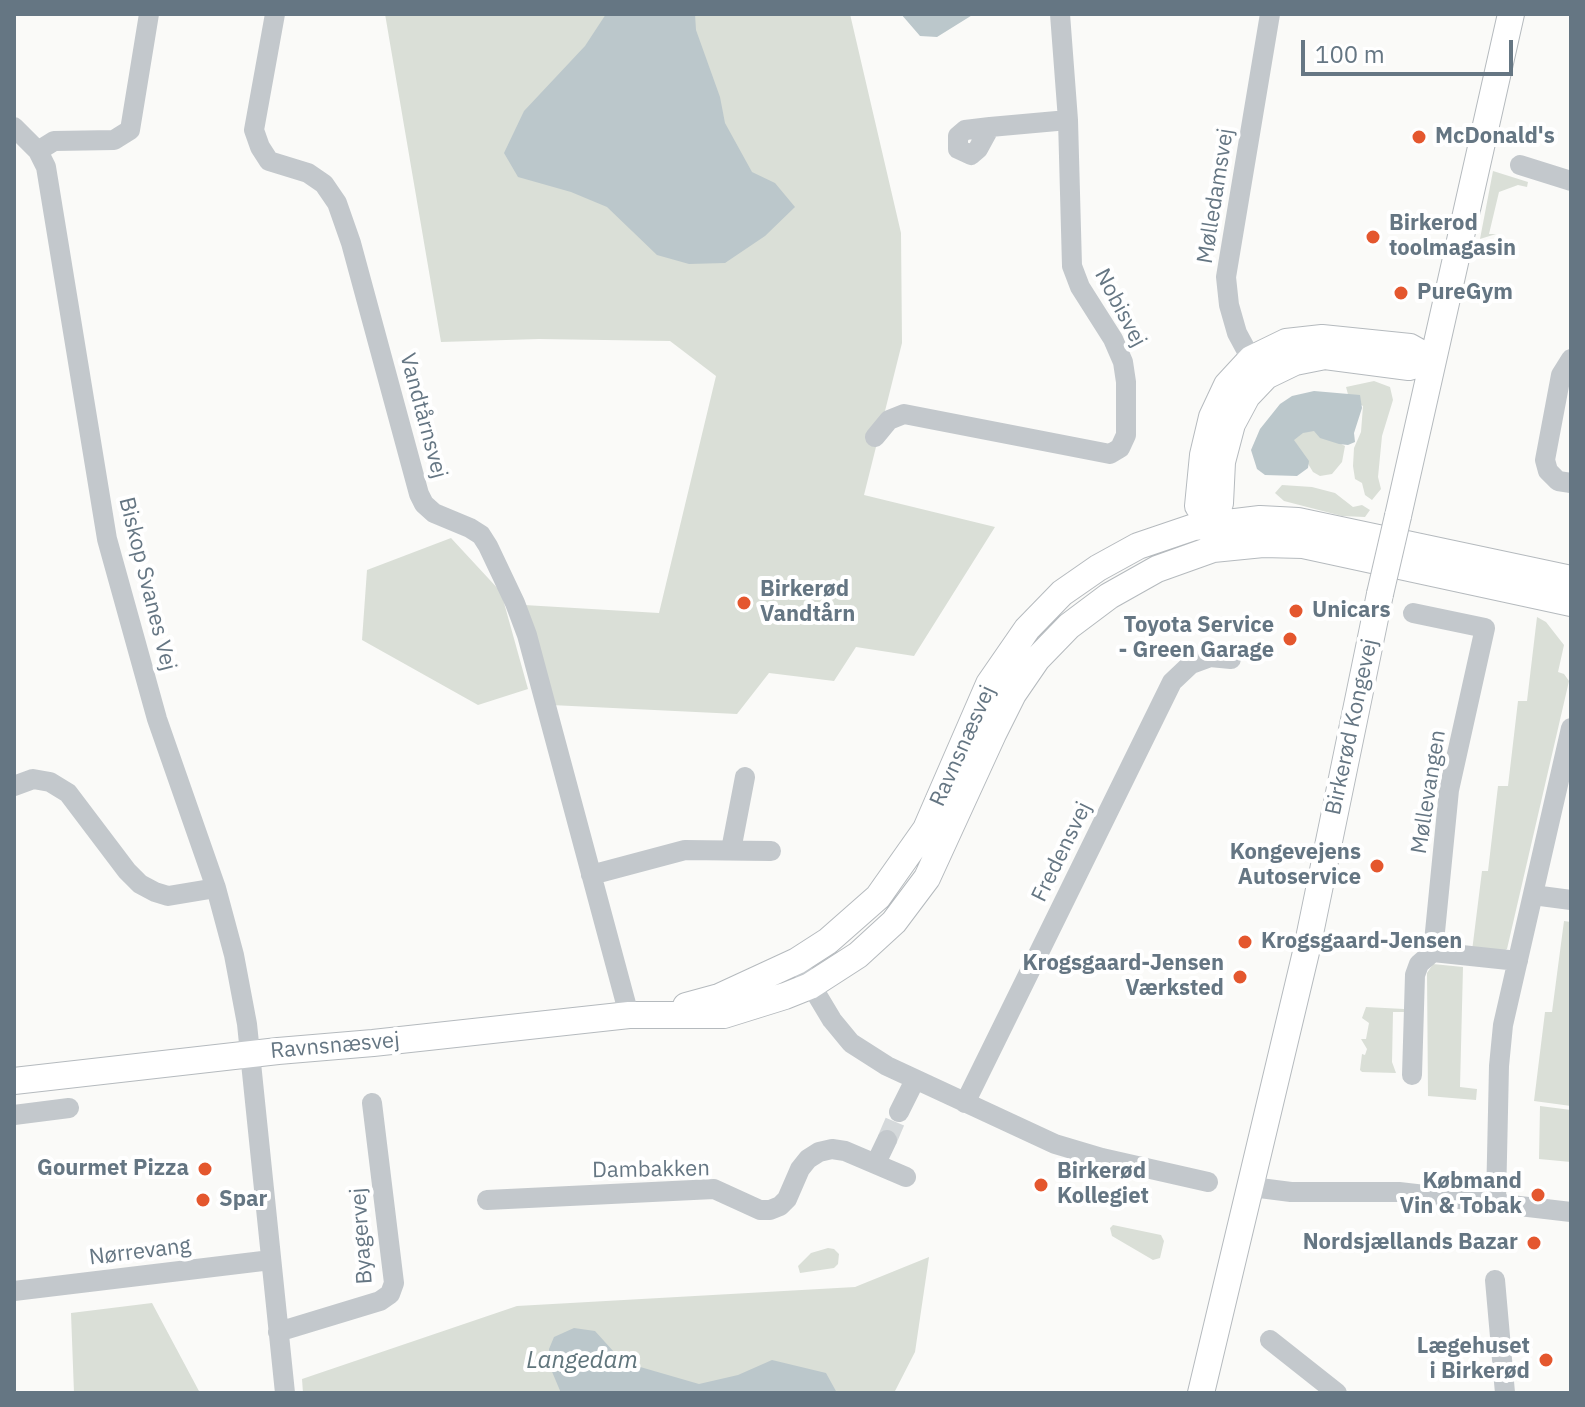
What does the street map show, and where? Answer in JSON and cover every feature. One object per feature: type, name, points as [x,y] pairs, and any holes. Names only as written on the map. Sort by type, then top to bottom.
[{"type":"main road","name":"Birkerød Kongevej","points":[[1201,1393],[1307,948],[1380,594],[1511,14]]},
{"type":"main road","points":[[1213,537],[1220,503],[1222,462],[1232,424],[1258,368],[1325,356],[1409,367],[1433,360]]},
{"type":"main road","name":"Ravnsnæsvej","points":[[14,1081],[629,1015],[724,1015],[785,996],[810,986],[858,955],[894,922],[927,878],[1013,694],[1037,659],[1069,626],[1109,596],[1213,537],[1260,519],[1298,521],[1571,579]]},
{"type":"main road","name":"Ravnsnæsvej","points":[[656,1015],[719,997],[797,961],[828,941],[878,897],[926,829],[989,684],[1027,629],[1062,593],[1138,546],[1194,527],[1213,537],[1263,544],[1303,545],[1571,603]]},
{"type":"street","points":[[38,151],[54,141],[114,140],[130,130],[149,14]]},
{"type":"street","name":"Vandtårnsvej","points":[[275,14],[254,130],[260,147],[269,161],[308,173],[324,184],[337,203],[351,243],[419,494],[434,513],[481,535],[515,603],[527,635],[629,1015]]},
{"type":"street","name":"Nobisvej","points":[[875,437],[889,420],[904,414],[1110,454],[1120,448],[1126,435],[1123,362],[1113,339],[1080,287],[1072,266],[1068,120],[1060,14]]},
{"type":"street","name":"Mølledamsvej","points":[[1258,368],[1237,333],[1229,305],[1226,277],[1270,14]]},
{"type":"street","points":[[990,127],[1068,120]]},
{"type":"street","name":"Biskop Svanes Vej","points":[[14,127],[38,151],[46,167],[107,539],[157,719],[216,888],[234,955],[249,1055]]},
{"type":"street","points":[[1520,165],[1571,181]]},
{"type":"street","points":[[1571,359],[1561,375],[1545,460],[1548,471],[1558,481],[1571,483]]},
{"type":"street","name":"Møllevangen","points":[[1413,613],[1485,628],[1449,790],[1433,952]]},
{"type":"street","name":"Fredensvej","points":[[965,1103],[1172,682],[1191,664],[1210,657],[1231,659]]},
{"type":"street","points":[[1496,1202],[1503,1025],[1571,728]]},
{"type":"street","points":[[731,850],[745,777]]},
{"type":"street","points":[[14,786],[33,779],[50,782],[68,793],[127,871],[140,884],[155,892],[168,896],[216,888]]},
{"type":"street","points":[[591,875],[685,850],[771,851]]},
{"type":"street","points":[[1533,895],[1571,900]]},
{"type":"street","points":[[1412,1075],[1415,975],[1419,964],[1433,952],[1518,961]]},
{"type":"street","points":[[797,961],[832,1020],[851,1043],[915,1080],[1055,1144],[1208,1182]]},
{"type":"street","points":[[249,1055],[285,1393]]},
{"type":"street","points":[[899,1112],[915,1080]]},
{"type":"street","name":"Byagervej","points":[[278,1332],[380,1301],[390,1294],[394,1283],[372,1103]]},
{"type":"street","points":[[14,1115],[69,1108]]},
{"type":"street","points":[[876,1163],[887,1140]]},
{"type":"street","name":"Dambakken","points":[[487,1200],[714,1189],[760,1210],[770,1210],[787,1199],[800,1169],[808,1159],[832,1149],[845,1151],[906,1177]]},
{"type":"street","points":[[1252,1187],[1291,1192],[1399,1192],[1571,1212]]},
{"type":"street","name":"Nørrevang","points":[[14,1291],[271,1260]]},
{"type":"street","points":[[1495,1280],[1505,1393]]},
{"type":"street","points":[[1270,1340],[1337,1393]]},
{"type":"shaded area","points":[[385,14],[850,14],[901,233],[902,343],[864,495],[995,527],[914,656],[856,647],[834,681],[769,673],[737,714],[551,705],[524,605],[659,613],[716,376],[670,341],[539,339],[441,342]]},
{"type":"shaded area","points":[[1493,171],[1528,182],[1527,187],[1518,185],[1499,192],[1489,234],[1496,234],[1480,239]]},
{"type":"shaded area","points":[[1374,381],[1390,387],[1393,400],[1382,436],[1378,477],[1381,489],[1372,500],[1365,495],[1362,483],[1355,479],[1353,466],[1363,406],[1349,398],[1346,387]]},
{"type":"shaded area","points":[[1305,431],[1317,431],[1345,446],[1342,462],[1332,474],[1320,476],[1313,472],[1293,439]]},
{"type":"shaded area","points":[[1282,485],[1312,487],[1335,493],[1353,507],[1362,505],[1370,510],[1365,517],[1342,516],[1284,501],[1275,493]]},
{"type":"shaded area","points":[[451,538],[501,592],[528,689],[478,705],[362,640],[367,570]]},
{"type":"shaded area","points":[[1537,617],[1546,622],[1564,645],[1558,672],[1569,681],[1507,949],[1499,954],[1472,951],[1482,871],[1488,871],[1498,786],[1508,786],[1518,701],[1527,701]]},
{"type":"shaded area","points":[[1564,921],[1571,922],[1571,1106],[1534,1101],[1545,1012],[1552,1012]]},
{"type":"shaded area","points":[[1433,964],[1463,967],[1460,1087],[1477,1089],[1476,1100],[1428,1096],[1427,973]]},
{"type":"shaded area","points":[[1366,1007],[1404,1009],[1404,1012],[1393,1012],[1392,1062],[1396,1073],[1360,1070],[1362,1054],[1365,1055],[1367,1049],[1361,1039],[1366,1039],[1369,1023],[1362,1018]]},
{"type":"shaded area","points":[[1540,1106],[1571,1110],[1571,1162],[1539,1159]]},
{"type":"shaded area","points":[[1113,1225],[1161,1235],[1164,1241],[1160,1258],[1153,1260],[1112,1236],[1110,1228]]},
{"type":"shaded area","points":[[828,1248],[839,1254],[838,1264],[834,1268],[800,1273],[798,1266],[811,1253]]},
{"type":"shaded area","points":[[929,1257],[915,1352],[894,1393],[303,1393],[302,1379],[517,1306],[855,1287]]},
{"type":"shaded area","points":[[152,1303],[200,1393],[74,1393],[71,1313]]},
{"type":"water","points":[[606,14],[695,14],[696,30],[720,97],[725,123],[752,172],[775,183],[795,207],[765,236],[725,263],[689,264],[657,255],[607,207],[571,192],[518,177],[504,153],[524,111],[585,46]]},
{"type":"water","points":[[901,14],[974,14],[937,37],[920,36]]},
{"type":"water","points":[[1314,391],[1360,395],[1362,408],[1354,433],[1355,442],[1339,444],[1320,438],[1314,431],[1303,433],[1294,440],[1309,461],[1308,468],[1297,476],[1265,475],[1257,469],[1251,450],[1260,429],[1280,404],[1292,396]]},
{"type":"water","name":"Langedam","points":[[574,1328],[595,1331],[623,1362],[699,1384],[738,1375],[772,1360],[826,1373],[837,1393],[561,1393],[550,1367],[549,1349],[554,1337]]},
{"type":"tunnel","points":[[887,1140],[899,1112]]},
{"type":"place","name":"McDonald's","points":[[1419,137]]},
{"type":"place","name":"Birkerod toolmagasin","points":[[1373,237]]},
{"type":"place","name":"PureGym","points":[[1401,293]]},
{"type":"place","name":"Birkerød Vandtårn","points":[[744,603]]},
{"type":"place","name":"Unicars","points":[[1296,611]]},
{"type":"place","name":"Toyota Service - Green Garage","points":[[1290,639]]},
{"type":"place","name":"Kongevejens Autoservice","points":[[1377,866]]},
{"type":"place","name":"Krogsgaard-Jensen","points":[[1245,942]]},
{"type":"place","name":"Krogsgaard-Jensen Værksted","points":[[1240,977]]},
{"type":"place","name":"Gourmet Pizza","points":[[205,1169]]},
{"type":"place","name":"Birkerød Kollegiet","points":[[1041,1185]]},
{"type":"place","name":"Købmand Vin & Tobak","points":[[1538,1195]]},
{"type":"place","name":"Spar","points":[[203,1200]]},
{"type":"place","name":"Nordsjællands Bazar","points":[[1534,1243]]},
{"type":"place","name":"Lægehuset i Birkerød","points":[[1546,1360]]}]
